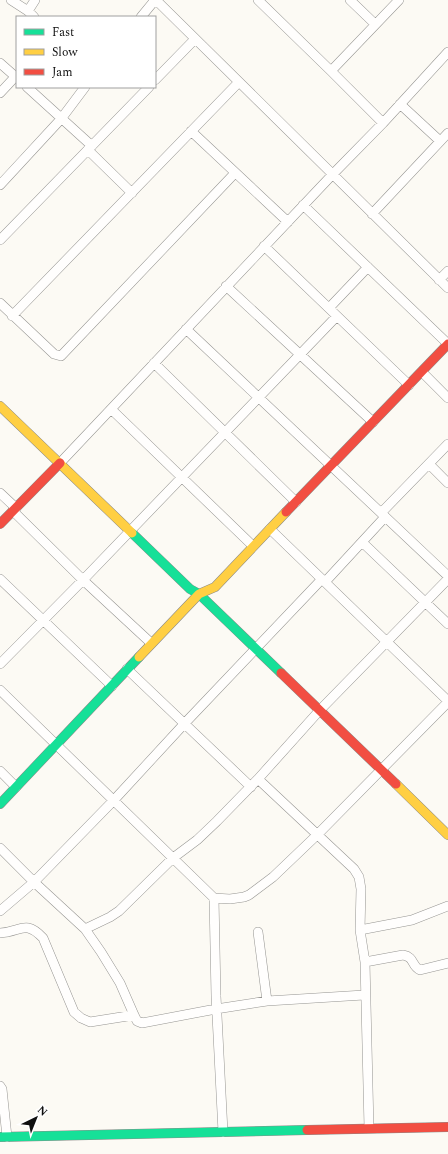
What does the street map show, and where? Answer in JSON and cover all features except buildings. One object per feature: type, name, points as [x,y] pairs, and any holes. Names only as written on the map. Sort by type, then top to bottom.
[{"type":"street","points":[[11,0],[31,14],[35,0]]},
{"type":"street","points":[[143,16],[156,0],[448,288]]},
{"type":"street","points":[[258,0],[332,71],[383,123]]},
{"type":"street","points":[[350,0],[375,24]]},
{"type":"street","points":[[332,71],[399,0]]},
{"type":"street","points":[[156,79],[195,39]]},
{"type":"street","points":[[0,524],[60,463],[264,246],[383,123],[448,52]]},
{"type":"street","points":[[0,62],[16,77],[0,93]]},
{"type":"street","points":[[12,316],[239,82]]},
{"type":"street","points":[[28,88],[90,148],[132,193]]},
{"type":"street","points":[[0,186],[61,119],[84,88]]},
{"type":"street","points":[[0,240],[147,88]]},
{"type":"street","points":[[400,104],[440,141]]},
{"type":"street","points":[[191,131],[288,222]]},
{"type":"street","points":[[372,214],[448,132]]},
{"type":"street","points":[[0,303],[12,316],[54,354],[61,356],[235,173]]},
{"type":"street","points":[[0,804],[199,594],[215,587],[448,344],[303,205]]},
{"type":"street","points":[[264,246],[409,385]]},
{"type":"street","points":[[329,308],[368,267]]},
{"type":"street","points":[[440,280],[448,271]]},
{"type":"street","points":[[226,286],[373,422]]},
{"type":"street","points":[[0,664],[337,316]]},
{"type":"street","points":[[85,929],[119,911],[173,858],[212,826],[251,787],[319,711],[448,578],[186,329]]},
{"type":"street","points":[[154,363],[296,502]]},
{"type":"street","points":[[422,372],[448,398]]},
{"type":"street","points":[[0,406],[190,589],[199,594],[381,770],[446,829]]},
{"type":"street","points":[[111,409],[253,546]]},
{"type":"street","points":[[0,911],[34,882],[114,800],[256,649],[362,542],[383,515],[428,464],[448,444]]},
{"type":"street","points":[[428,464],[448,483]]},
{"type":"street","points":[[0,493],[14,510],[83,580],[151,644]]},
{"type":"street","points":[[0,690],[214,898],[230,899],[249,895],[273,877],[317,835],[448,701],[270,529]]},
{"type":"street","points":[[362,542],[448,624]]},
{"type":"street","points":[[0,578],[112,686]]},
{"type":"street","points":[[127,669],[251,787]]},
{"type":"street","points":[[0,770],[16,787]]},
{"type":"street","points":[[258,779],[354,869],[359,877],[362,888],[360,930],[365,962],[364,995],[369,1128]]},
{"type":"street","points":[[0,848],[85,929],[120,982],[137,1021],[142,1023],[267,1001],[364,995]]},
{"type":"street","points":[[214,898],[216,1009],[223,1132]]},
{"type":"street","points":[[360,930],[412,920],[448,906]]},
{"type":"street","points":[[0,933],[25,928],[34,929],[38,933],[42,938],[74,1012],[81,1018],[90,1022],[134,1015]]},
{"type":"street","points":[[258,932],[267,1001]]},
{"type":"street","points":[[365,962],[403,955],[411,958],[416,968],[420,970],[448,963]]},
{"type":"street","points":[[0,1086],[2,1089],[4,1137],[448,1127]]},
{"type":"traffic: fast","points":[[132,533],[190,589],[199,594],[281,673]]},
{"type":"traffic: fast","points":[[0,804],[139,657]]},
{"type":"traffic: fast","points":[[0,1137],[307,1130]]},
{"type":"traffic: slow","points":[[0,406],[132,533]]},
{"type":"traffic: slow","points":[[139,657],[199,594],[215,587],[286,512]]},
{"type":"traffic: slow","points":[[396,784],[448,835]]},
{"type":"traffic: jam","points":[[286,512],[448,344]]},
{"type":"traffic: jam","points":[[0,524],[60,463]]},
{"type":"traffic: jam","points":[[281,673],[396,784]]},
{"type":"traffic: jam","points":[[307,1130],[448,1127]]}]
